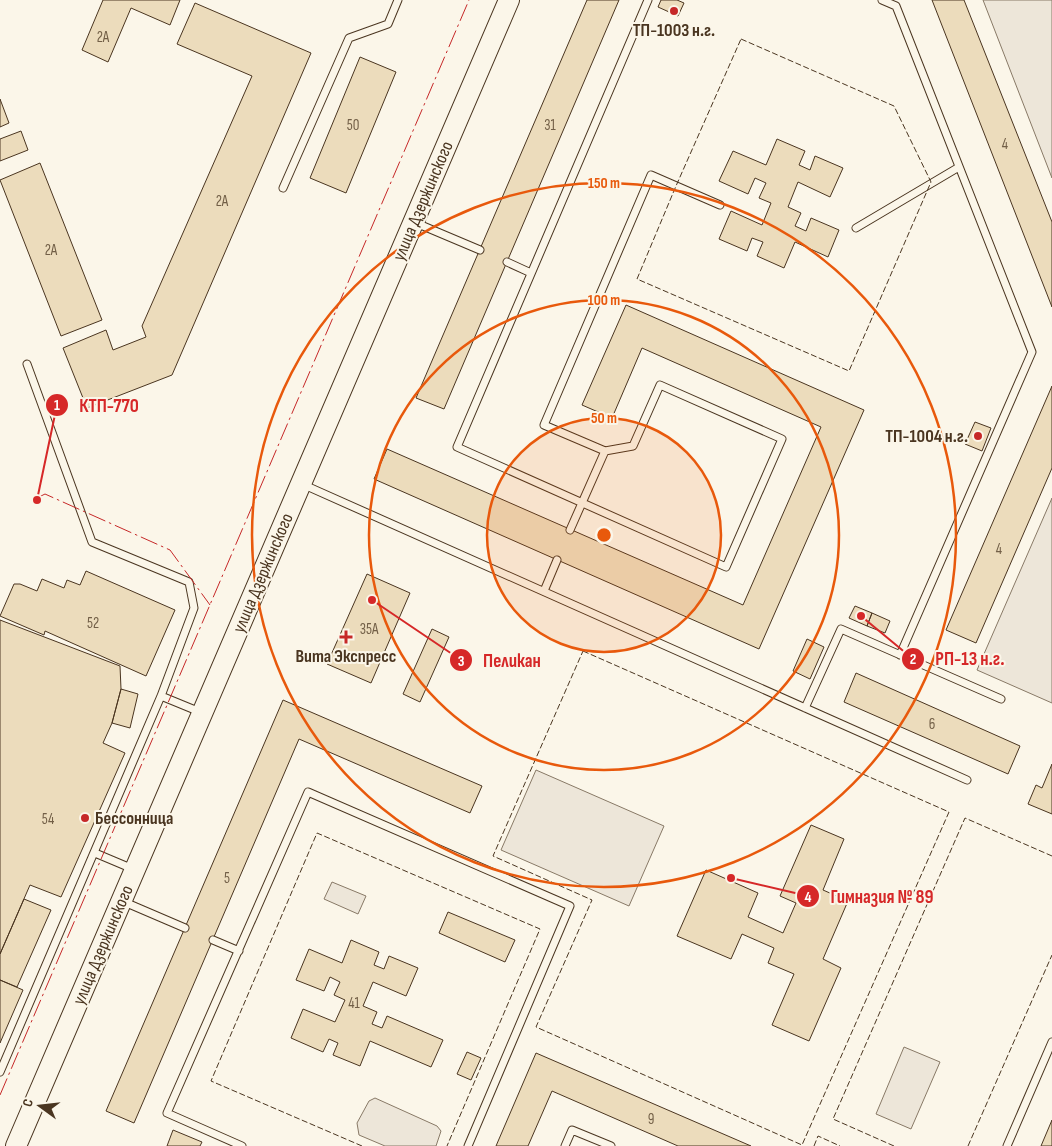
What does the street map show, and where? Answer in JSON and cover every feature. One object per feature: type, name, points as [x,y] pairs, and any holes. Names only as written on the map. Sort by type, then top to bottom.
[{"type":"main road","name":"улица Дзержинского","points":[[16,1146],[509,0]]},
{"type":"lane","points":[[283,188],[349,38],[388,24],[398,0]]},
{"type":"lane","points":[[648,0],[457,447],[726,567],[782,439],[660,386],[633,446],[605,450],[544,424],[650,175],[720,205]]},
{"type":"lane","points":[[882,0],[896,6],[1032,352],[900,655]]},
{"type":"lane","points":[[856,228],[959,167]]},
{"type":"lane","points":[[414,222],[480,250]]},
{"type":"lane","points":[[507,262],[531,272]]},
{"type":"lane","points":[[0,1072],[161,696],[194,608],[189,582],[92,542],[27,364]]},
{"type":"lane","points":[[570,530],[605,450]]},
{"type":"lane","points":[[301,484],[966,780]]},
{"type":"lane","points":[[544,591],[557,560]]},
{"type":"lane","points":[[805,708],[841,629],[1001,700]]},
{"type":"lane","points":[[161,696],[202,713]]},
{"type":"lane","points":[[242,1146],[167,1113],[308,792],[570,906],[468,1146]]},
{"type":"lane","points":[[95,852],[135,870]]},
{"type":"lane","points":[[122,901],[185,928]]},
{"type":"lane","points":[[213,940],[239,951]]},
{"type":"lane","points":[[1006,1146],[1052,1042]]},
{"type":"lane","points":[[565,1146],[572,1130],[610,1146]]},
{"type":"shaded area","points":[[983,0],[1052,0],[1052,178]]},
{"type":"shaded area","points":[[1052,498],[1052,703],[977,670]]},
{"type":"shaded area","points":[[536,770],[664,826],[629,906],[501,850]]},
{"type":"shaded area","points":[[332,882],[366,896],[358,914],[324,899]]},
{"type":"shaded area","points":[[904,1047],[940,1062],[911,1129],[876,1114]]},
{"type":"shaded area","points":[[375,1098],[437,1126],[441,1131],[436,1146],[385,1146],[359,1135],[357,1123],[369,1101]]},
{"type":"building","points":[[103,0],[180,0],[170,25],[131,8],[108,62],[82,50]]},
{"type":"building","points":[[587,0],[619,0],[444,409],[416,398]]},
{"type":"building","name":"ТП-1003 н.г.","points":[[661,0],[677,0],[684,3],[678,16],[658,7]]},
{"type":"building","points":[[932,0],[964,0],[1052,222],[1052,307]]},
{"type":"building","points":[[195,3],[311,53],[172,375],[87,408],[63,348],[106,330],[113,350],[146,337],[142,326],[252,76],[177,44]]},
{"type":"building","points":[[360,57],[396,72],[346,193],[310,178]]},
{"type":"building","points":[[0,99],[9,123],[0,127]]},
{"type":"building","points":[[21,131],[28,150],[0,161],[0,139]]},
{"type":"building","points":[[777,139],[805,151],[799,165],[810,170],[815,156],[843,168],[830,197],[798,182],[788,207],[801,213],[795,226],[806,231],[811,218],[839,230],[828,257],[795,242],[784,268],[757,256],[763,242],[752,238],[747,251],[719,239],[731,211],[762,225],[771,203],[759,198],[766,183],[755,178],[748,194],[719,181],[733,151],[766,165]]},
{"type":"building","points":[[40,163],[102,320],[61,336],[0,180]]},
{"type":"building","points":[[626,305],[864,410],[759,649],[374,479],[387,449],[743,605],[821,427],[642,348],[612,418],[582,405]]},
{"type":"building","points":[[1052,386],[1052,468],[976,643],[946,630]]},
{"type":"building","name":"ТП-1004 н.г.","points":[[975,422],[991,428],[982,451],[965,444]]},
{"type":"building","points":[[86,571],[175,610],[146,676],[45,631],[44,635],[0,616],[14,584],[20,584],[37,591],[42,579],[64,588],[67,580],[80,585]]},
{"type":"building","points":[[367,574],[410,593],[371,683],[327,664]]},
{"type":"building","points":[[855,606],[872,613],[867,626],[849,618]]},
{"type":"building","points":[[872,613],[890,621],[885,633],[867,626]]},
{"type":"building","points":[[0,620],[120,666],[121,689],[112,723],[103,743],[125,753],[61,897],[30,885],[0,954]]},
{"type":"building","points":[[432,629],[449,637],[420,702],[403,694]]},
{"type":"building","points":[[807,639],[824,647],[810,679],[793,671]]},
{"type":"building","points":[[856,673],[1020,746],[1008,774],[844,702]]},
{"type":"building","points":[[121,689],[138,694],[130,728],[112,723]]},
{"type":"building","points":[[283,700],[482,786],[470,813],[299,739],[134,1123],[106,1111]]},
{"type":"building","points":[[1052,764],[1052,814],[1028,804],[1036,785],[1042,788]]},
{"type":"building","points":[[811,825],[844,839],[823,890],[848,901],[823,959],[841,968],[809,1041],[772,1025],[794,974],[768,963],[774,948],[742,934],[731,959],[677,936],[706,870],[758,893],[748,917],[783,933],[796,903],[780,896]]},
{"type":"building","points":[[24,899],[51,910],[17,987],[0,980],[0,954]]},
{"type":"building","points":[[448,912],[515,940],[505,962],[439,933]]},
{"type":"building","points":[[351,940],[379,952],[374,965],[384,969],[389,956],[418,968],[406,996],[373,982],[363,1006],[377,1012],[372,1024],[382,1028],[387,1016],[443,1040],[431,1067],[370,1041],[360,1066],[333,1055],[338,1043],[329,1039],[323,1052],[291,1038],[303,1009],[335,1022],[345,1000],[334,995],[340,982],[330,977],[324,991],[296,980],[309,949],[342,963]]},
{"type":"building","points":[[0,980],[23,990],[0,1043]]},
{"type":"building","points":[[467,1052],[481,1058],[471,1080],[457,1074]]},
{"type":"building","points":[[536,1053],[751,1146],[678,1146],[552,1091],[528,1146],[496,1146]]},
{"type":"building","points":[[1052,1120],[1052,1146],[1041,1146]]},
{"type":"building","points":[[173,1130],[202,1142],[200,1146],[167,1146]]},
{"type":"fence","points":[[741,39],[894,106],[931,182],[849,371],[637,279],[741,39]]},
{"type":"fence","points":[[583,651],[949,812],[802,1145],[536,1027],[592,900],[493,856],[583,651]]},
{"type":"fence","points":[[894,1146],[833,1119],[965,818],[1052,856]]},
{"type":"fence","points":[[362,1146],[211,1081],[317,833],[540,929],[447,1146]]},
{"type":"fence","points":[[968,1146],[1052,955]]},
{"type":"fence","points":[[814,1146],[818,1136],[840,1146]]},
{"type":"power","points":[[0,1095],[469,0]]},
{"type":"power","points":[[37,498],[45,494],[170,550],[210,605]]},
{"type":"place","name":"ТП-1003 н.г.","points":[[674,11]]},
{"type":"place","name":"ТП-1004 н.г.","points":[[978,436]]},
{"type":"place","name":"КТП-770","points":[[37,500]]},
{"type":"place","name":"Пеликан","points":[[372,600]]},
{"type":"place","name":"РП-13 н.г.","points":[[861,616]]},
{"type":"place","name":"Вита Экспресс","points":[[346,637]]},
{"type":"place","name":"Бессонница","points":[[85,818]]},
{"type":"place","name":"Гимназия № 89","points":[[731,878]]}]
